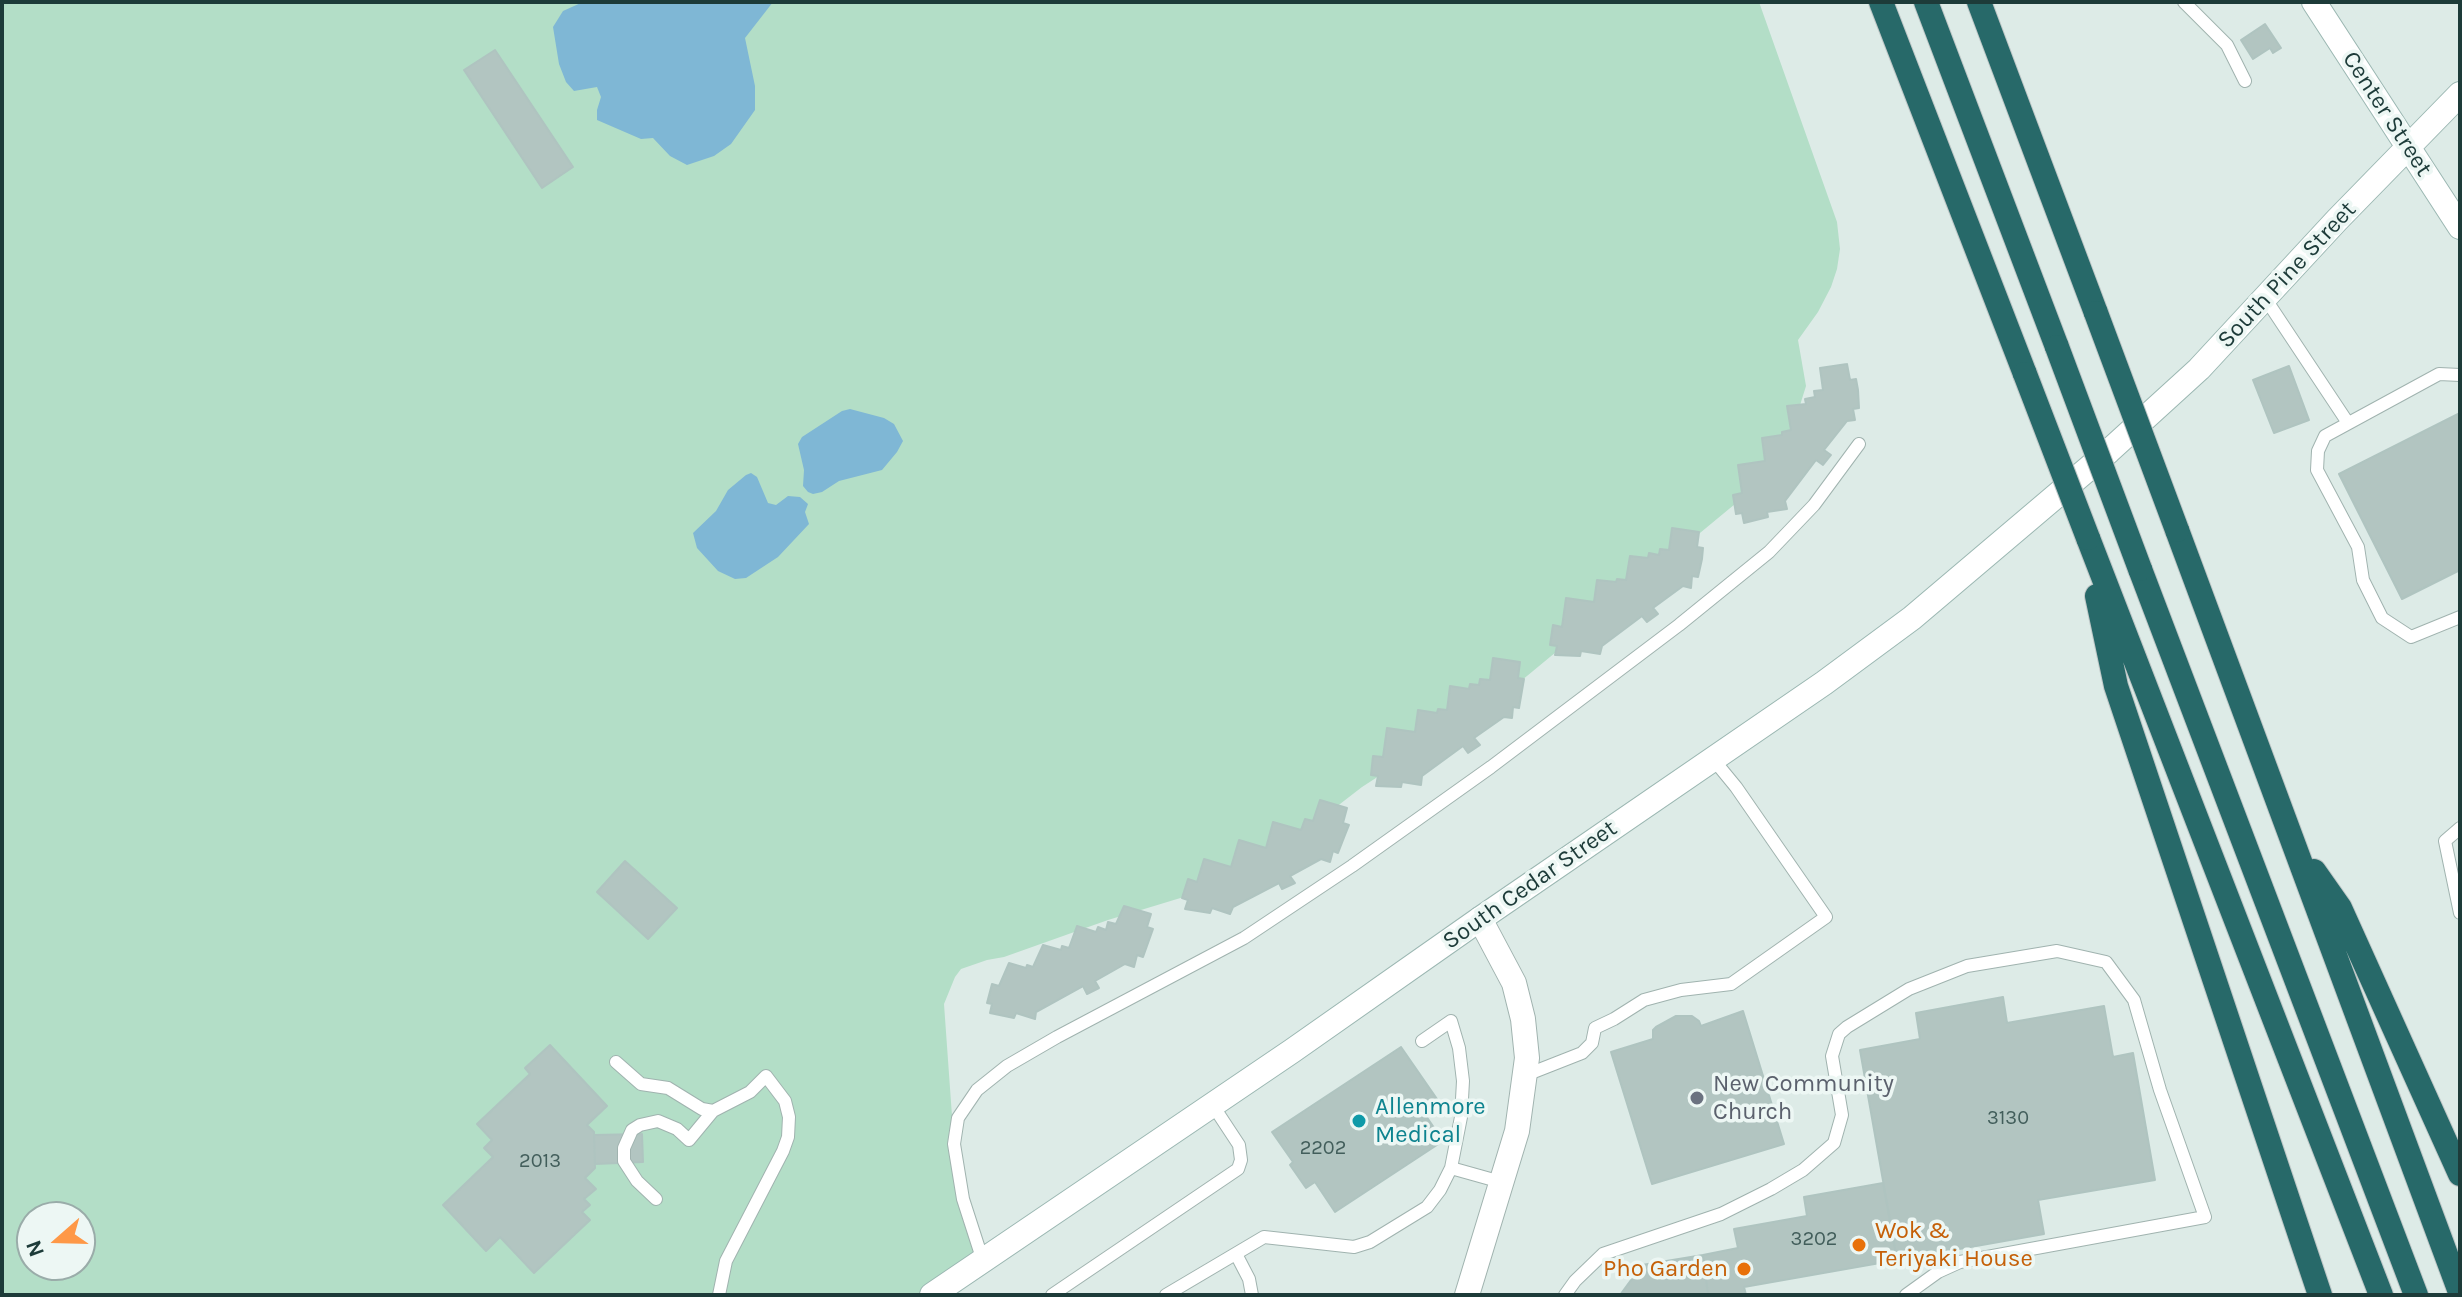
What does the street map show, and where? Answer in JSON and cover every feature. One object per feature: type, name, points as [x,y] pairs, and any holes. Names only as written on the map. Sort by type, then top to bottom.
[{"type":"highway","points":[[1881,2],[2088,538],[2104,603],[2116,686],[2320,1295]]},
{"type":"highway","points":[[1926,2],[2416,1295]]},
{"type":"highway","points":[[1979,2],[2460,1292]]},
{"type":"highway","points":[[2104,603],[2381,1295]]},
{"type":"highway","points":[[2294,842],[2340,908],[2460,1174]]},
{"type":"main road","name":"Center Street","points":[[2314,2],[2460,227]]},
{"type":"main road","name":"South Pine Street","points":[[2109,451],[2199,369],[2460,94]]},
{"type":"main road","name":"South Cedar Street","points":[[945,1291],[983,1261],[1824,683],[1912,618],[2109,451]]},
{"type":"main road","points":[[1467,1295],[1517,1131],[1526,1075],[1523,1019],[1514,983],[1480,919]]},
{"type":"lane","points":[[2184,2],[2227,45],[2245,81]]},
{"type":"lane","points":[[2265,298],[2348,423]]},
{"type":"lane","points":[[2460,375],[2439,374],[2325,436],[2318,451],[2317,470],[2358,547],[2363,580],[2382,618],[2411,637],[2460,617]]},
{"type":"lane","points":[[983,1261],[963,1199],[954,1144],[958,1118],[977,1090],[1007,1066],[1057,1037],[1244,938],[1491,767],[1691,616],[1769,552],[1814,505],[1859,444]]},
{"type":"lane","points":[[1526,1075],[1582,1053],[1592,1043],[1595,1028],[1644,1000],[1681,990],[1731,984],[1826,917],[1736,787],[1713,759]]},
{"type":"lane","points":[[2460,828],[2445,841],[2460,913]]},
{"type":"lane","points":[[1565,1295],[1603,1254],[1721,1214],[1803,1170],[1834,1143],[1842,1115],[1832,1056],[1839,1034],[1847,1027],[1909,989],[1967,966],[2057,951],[2106,962],[2134,1000],[2160,1090],[2205,1217],[1960,1262],[1938,1272],[1906,1295]]},
{"type":"lane","points":[[1166,1295],[1264,1237],[1343,1247],[1363,1245],[1427,1207],[1451,1168],[1463,1091],[1459,1048],[1451,1021],[1422,1041]]},
{"type":"lane","points":[[616,1062],[641,1084],[668,1088],[702,1109],[713,1111]]},
{"type":"lane","points":[[656,1199],[628,1170],[624,1161],[626,1139],[640,1125],[658,1121],[677,1129],[689,1140],[713,1111],[750,1092],[766,1076],[785,1101],[790,1123],[783,1151],[726,1261],[719,1295]]},
{"type":"lane","points":[[1052,1295],[1238,1169],[1241,1160],[1239,1145],[1212,1104]]},
{"type":"lane","points":[[1451,1168],[1501,1182]]},
{"type":"lane","points":[[1236,1254],[1249,1279],[1252,1295]]},
{"type":"green space","points":[[2,2],[1759,2],[1837,222],[1840,249],[1831,287],[1798,340],[1806,386],[1781,466],[1504,695],[1362,787],[1243,879],[961,969],[944,1004],[954,1144],[983,1261],[932,1295],[2,1295]]},
{"type":"water","points":[[583,2],[773,2],[745,38],[755,86],[755,110],[731,144],[714,156],[687,165],[670,156],[653,138],[641,139],[597,120],[601,97],[597,87],[574,91],[566,82],[559,64],[553,27],[563,11]]},
{"type":"water","points":[[850,409],[884,418],[894,424],[903,441],[882,470],[839,481],[822,492],[808,492],[803,486],[804,470],[798,444],[802,437]]},
{"type":"water","points":[[751,473],[757,477],[768,503],[776,505],[788,496],[800,497],[808,504],[805,512],[809,524],[778,557],[746,578],[735,579],[718,571],[697,548],[693,533],[716,511],[728,490]]},
{"type":"building","points":[[2265,24],[2281,48],[2273,53],[2270,48],[2253,59],[2241,40]]},
{"type":"building","points":[[495,50],[573,167],[542,188],[464,70]]},
{"type":"building","points":[[1847,364],[1850,380],[1856,379],[1858,390],[1859,408],[1853,409],[1855,420],[1847,421],[1824,450],[1831,455],[1823,465],[1816,460],[1785,501],[1787,509],[1767,512],[1768,517],[1744,523],[1742,513],[1736,514],[1733,495],[1742,493],[1738,465],[1765,461],[1762,438],[1782,435],[1782,432],[1791,430],[1787,406],[1806,404],[1805,399],[1815,397],[1814,391],[1823,390],[1820,368]]},
{"type":"building","points":[[2289,366],[2309,420],[2274,433],[2253,380]]},
{"type":"building","points":[[2460,413],[2460,570],[2402,599],[2339,474]]},
{"type":"building","points":[[1672,528],[1699,532],[1697,547],[1703,548],[1702,559],[1698,577],[1692,576],[1691,588],[1683,586],[1653,608],[1658,614],[1647,622],[1642,616],[1602,646],[1600,654],[1581,651],[1580,656],[1555,655],[1557,646],[1550,645],[1553,625],[1562,627],[1566,598],[1594,602],[1597,580],[1626,580],[1630,556],[1648,558],[1649,553],[1659,555],[1660,549],[1669,550]]},
{"type":"building","points":[[1493,658],[1520,662],[1518,678],[1524,679],[1519,708],[1513,707],[1512,718],[1504,717],[1474,738],[1480,745],[1468,753],[1463,746],[1422,776],[1421,785],[1402,782],[1401,787],[1376,786],[1378,776],[1371,775],[1373,756],[1383,757],[1387,728],[1415,732],[1418,710],[1437,713],[1438,709],[1447,710],[1450,686],[1469,689],[1470,684],[1479,685],[1480,679],[1490,680]]},
{"type":"building","points":[[1320,800],[1347,808],[1343,823],[1349,825],[1338,853],[1333,851],[1330,862],[1321,859],[1290,876],[1295,883],[1282,889],[1279,883],[1233,907],[1230,914],[1212,908],[1210,913],[1185,909],[1188,900],[1182,898],[1188,879],[1197,882],[1204,859],[1231,867],[1239,840],[1266,848],[1273,822],[1301,830],[1305,819],[1313,821]]},
{"type":"building","points":[[625,861],[677,908],[648,939],[597,892]]},
{"type":"building","points":[[1124,906],[1151,914],[1147,927],[1153,929],[1143,957],[1137,955],[1134,967],[1125,964],[1095,981],[1099,988],[1087,994],[1083,986],[1036,1012],[1035,1019],[1016,1013],[1014,1018],[990,1013],[992,1004],[987,1003],[992,984],[999,986],[1009,963],[1033,967],[1043,945],[1061,950],[1062,946],[1069,948],[1077,926],[1096,932],[1098,927],[1106,930],[1108,922],[1116,924]]},
{"type":"building","points":[[2003,997],[2007,1023],[2104,1006],[2113,1057],[2133,1053],[2155,1180],[2038,1200],[2044,1234],[1897,1260],[1860,1050],[1920,1039],[1916,1013]]},
{"type":"building","name":"New Community Church","points":[[1743,1011],[1784,1144],[1652,1184],[1611,1052],[1653,1039],[1656,1027],[1676,1016],[1692,1016],[1701,1026]]},
{"type":"building","points":[[550,1045],[607,1106],[587,1125],[594,1132],[595,1168],[585,1178],[596,1189],[584,1199],[590,1205],[582,1212],[590,1220],[534,1273],[500,1237],[486,1251],[443,1205],[493,1157],[484,1148],[492,1140],[477,1124],[530,1074],[525,1068]]},
{"type":"building","name":"Allenmore Medical","points":[[1401,1047],[1437,1099],[1422,1110],[1443,1141],[1335,1212],[1315,1182],[1306,1188],[1272,1132]]},
{"type":"building","points":[[642,1134],[643,1162],[595,1164],[594,1135]]},
{"type":"building","points":[[1883,1183],[1897,1260],[1744,1287],[1746,1295],[1708,1295],[1703,1255],[1738,1248],[1734,1229],[1807,1216],[1804,1197]]},
{"type":"building","points":[[1703,1255],[1708,1295],[1620,1295],[1642,1265]]},
{"type":"place","name":"New Community Church","points":[[1697,1098]]},
{"type":"place","name":"Allenmore Medical","points":[[1359,1121]]},
{"type":"place","name":"Wok & Teriyaki House","points":[[1859,1245]]},
{"type":"place","name":"Pho Garden","points":[[1744,1269]]}]
